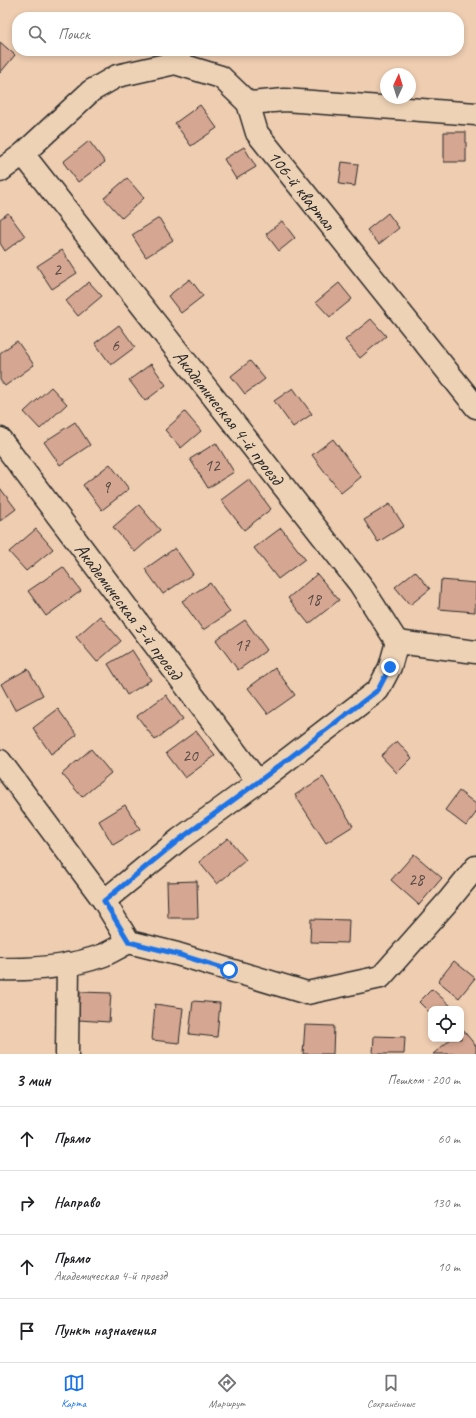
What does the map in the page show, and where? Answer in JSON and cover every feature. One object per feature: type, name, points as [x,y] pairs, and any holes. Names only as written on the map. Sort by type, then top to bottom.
[{"type":"street","name":"106-й квартал","points":[[0,171],[23,154],[91,90],[116,76],[175,63],[221,77],[248,103],[257,133],[476,407]]},
{"type":"street","points":[[248,103],[285,100],[476,114]]},
{"type":"street","name":"Академическая 4-й проезд","points":[[23,154],[360,584],[397,642]]},
{"type":"street","name":"Академическая 3-й проезд","points":[[0,439],[258,782]]},
{"type":"street","points":[[104,901],[180,839],[258,782],[378,690],[390,667],[397,642],[476,652]]},
{"type":"street","points":[[3,771],[104,901],[129,942]]},
{"type":"street","points":[[0,969],[59,966],[102,956],[129,942],[177,954],[307,993],[382,977],[476,867]]},
{"type":"street","points":[[66,1054],[68,964]]},
{"type":"building","points":[[0,42],[12,52],[12,56],[14,56],[0,73]]},
{"type":"building","points":[[200,105],[217,128],[191,146],[175,123]]},
{"type":"building","points":[[444,132],[466,132],[466,162],[444,162]]},
{"type":"building","points":[[89,141],[105,162],[78,182],[63,162]]},
{"type":"building","points":[[244,147],[256,167],[236,179],[224,159]]},
{"type":"building","points":[[342,162],[358,164],[355,186],[339,184]]},
{"type":"building","points":[[127,178],[144,198],[122,218],[104,198]]},
{"type":"building","points":[[8,213],[25,236],[5,251],[0,243],[0,219]]},
{"type":"building","points":[[388,213],[399,228],[379,244],[367,230]]},
{"type":"building","points":[[159,218],[173,240],[146,257],[132,235]]},
{"type":"building","points":[[282,221],[295,238],[279,251],[266,234]]},
{"type":"building","points":[[62,250],[77,273],[52,289],[37,266]]},
{"type":"building","points":[[190,279],[203,296],[181,313],[168,296]]},
{"type":"building","points":[[89,282],[102,296],[78,316],[66,301]]},
{"type":"building","points":[[339,283],[352,299],[330,317],[316,302]]},
{"type":"building","points":[[371,319],[386,336],[360,358],[345,340]]},
{"type":"building","points":[[119,325],[135,347],[111,365],[95,343]]},
{"type":"building","points":[[17,341],[34,365],[5,386],[0,380],[0,353]]},
{"type":"building","points":[[250,361],[265,379],[245,394],[231,376]]},
{"type":"building","points":[[151,364],[166,385],[145,401],[129,380]]},
{"type":"building","points":[[51,387],[67,404],[40,429],[24,412]]},
{"type":"building","points":[[293,388],[312,414],[293,427],[274,401]]},
{"type":"building","points":[[185,412],[201,431],[181,448],[165,430]]},
{"type":"building","points":[[75,422],[90,445],[60,465],[44,442]]},
{"type":"building","points":[[333,439],[361,477],[341,493],[312,455]]},
{"type":"building","points":[[216,443],[234,472],[208,488],[190,459]]},
{"type":"building","points":[[110,464],[129,489],[102,510],[83,485]]},
{"type":"building","points":[[249,479],[271,509],[244,530],[221,500]]},
{"type":"building","points":[[0,488],[16,509],[0,521]]},
{"type":"building","points":[[390,504],[404,526],[378,542],[364,520]]},
{"type":"building","points":[[139,505],[160,530],[135,552],[113,527]]},
{"type":"building","points":[[281,528],[305,559],[278,579],[254,548]]},
{"type":"building","points":[[36,529],[53,549],[26,571],[9,552]]},
{"type":"building","points":[[175,548],[193,574],[163,594],[145,569]]},
{"type":"building","points":[[63,567],[81,591],[46,616],[28,591]]},
{"type":"building","points":[[415,571],[430,589],[410,605],[395,587]]},
{"type":"building","points":[[317,574],[339,600],[309,624],[288,598]]},
{"type":"building","points":[[441,580],[476,583],[475,612],[439,609]]},
{"type":"building","points":[[210,583],[230,612],[203,630],[182,601]]},
{"type":"building","points":[[100,616],[121,641],[97,662],[76,637]]},
{"type":"building","points":[[245,620],[267,650],[238,670],[216,640]]},
{"type":"building","points":[[132,650],[151,680],[127,695],[108,664]]},
{"type":"building","points":[[275,668],[295,695],[268,714],[248,688]]},
{"type":"building","points":[[28,669],[43,695],[15,710],[1,684]]},
{"type":"building","points":[[166,695],[183,719],[155,740],[137,716]]},
{"type":"building","points":[[58,709],[77,735],[51,754],[33,728]]},
{"type":"building","points":[[196,731],[215,756],[185,778],[166,753]]},
{"type":"building","points":[[397,741],[412,758],[397,773],[381,756]]},
{"type":"building","points":[[91,749],[111,773],[82,797],[62,774]]},
{"type":"building","points":[[323,777],[353,826],[326,843],[295,795]]},
{"type":"building","points":[[459,791],[476,804],[476,813],[466,826],[445,810]]},
{"type":"building","points":[[125,805],[140,829],[113,845],[99,821]]},
{"type":"building","points":[[228,838],[246,860],[217,884],[199,862]]},
{"type":"building","points":[[414,854],[442,878],[419,905],[391,880]]},
{"type":"building","points":[[197,881],[198,918],[168,918],[167,882]]},
{"type":"building","points":[[311,919],[349,920],[348,943],[310,942]]},
{"type":"building","points":[[454,961],[475,978],[459,998],[438,981]]},
{"type":"building","points":[[432,989],[451,1006],[428,1006],[428,1011],[419,1002]]},
{"type":"building","points":[[80,992],[111,993],[109,1022],[79,1020]]},
{"type":"building","points":[[193,1001],[220,1003],[217,1037],[189,1034]]},
{"type":"building","points":[[155,1004],[183,1008],[179,1043],[152,1040]]},
{"type":"building","points":[[305,1025],[334,1026],[333,1054],[303,1054]]},
{"type":"building","points":[[464,1031],[476,1046],[476,1054],[433,1054],[447,1042],[464,1042]]},
{"type":"building","points":[[374,1036],[405,1037],[404,1054],[373,1054]]},
{"type":"route","points":[[229,970],[177,954],[129,942],[104,901],[180,839],[258,782],[378,690],[390,667]]}]
